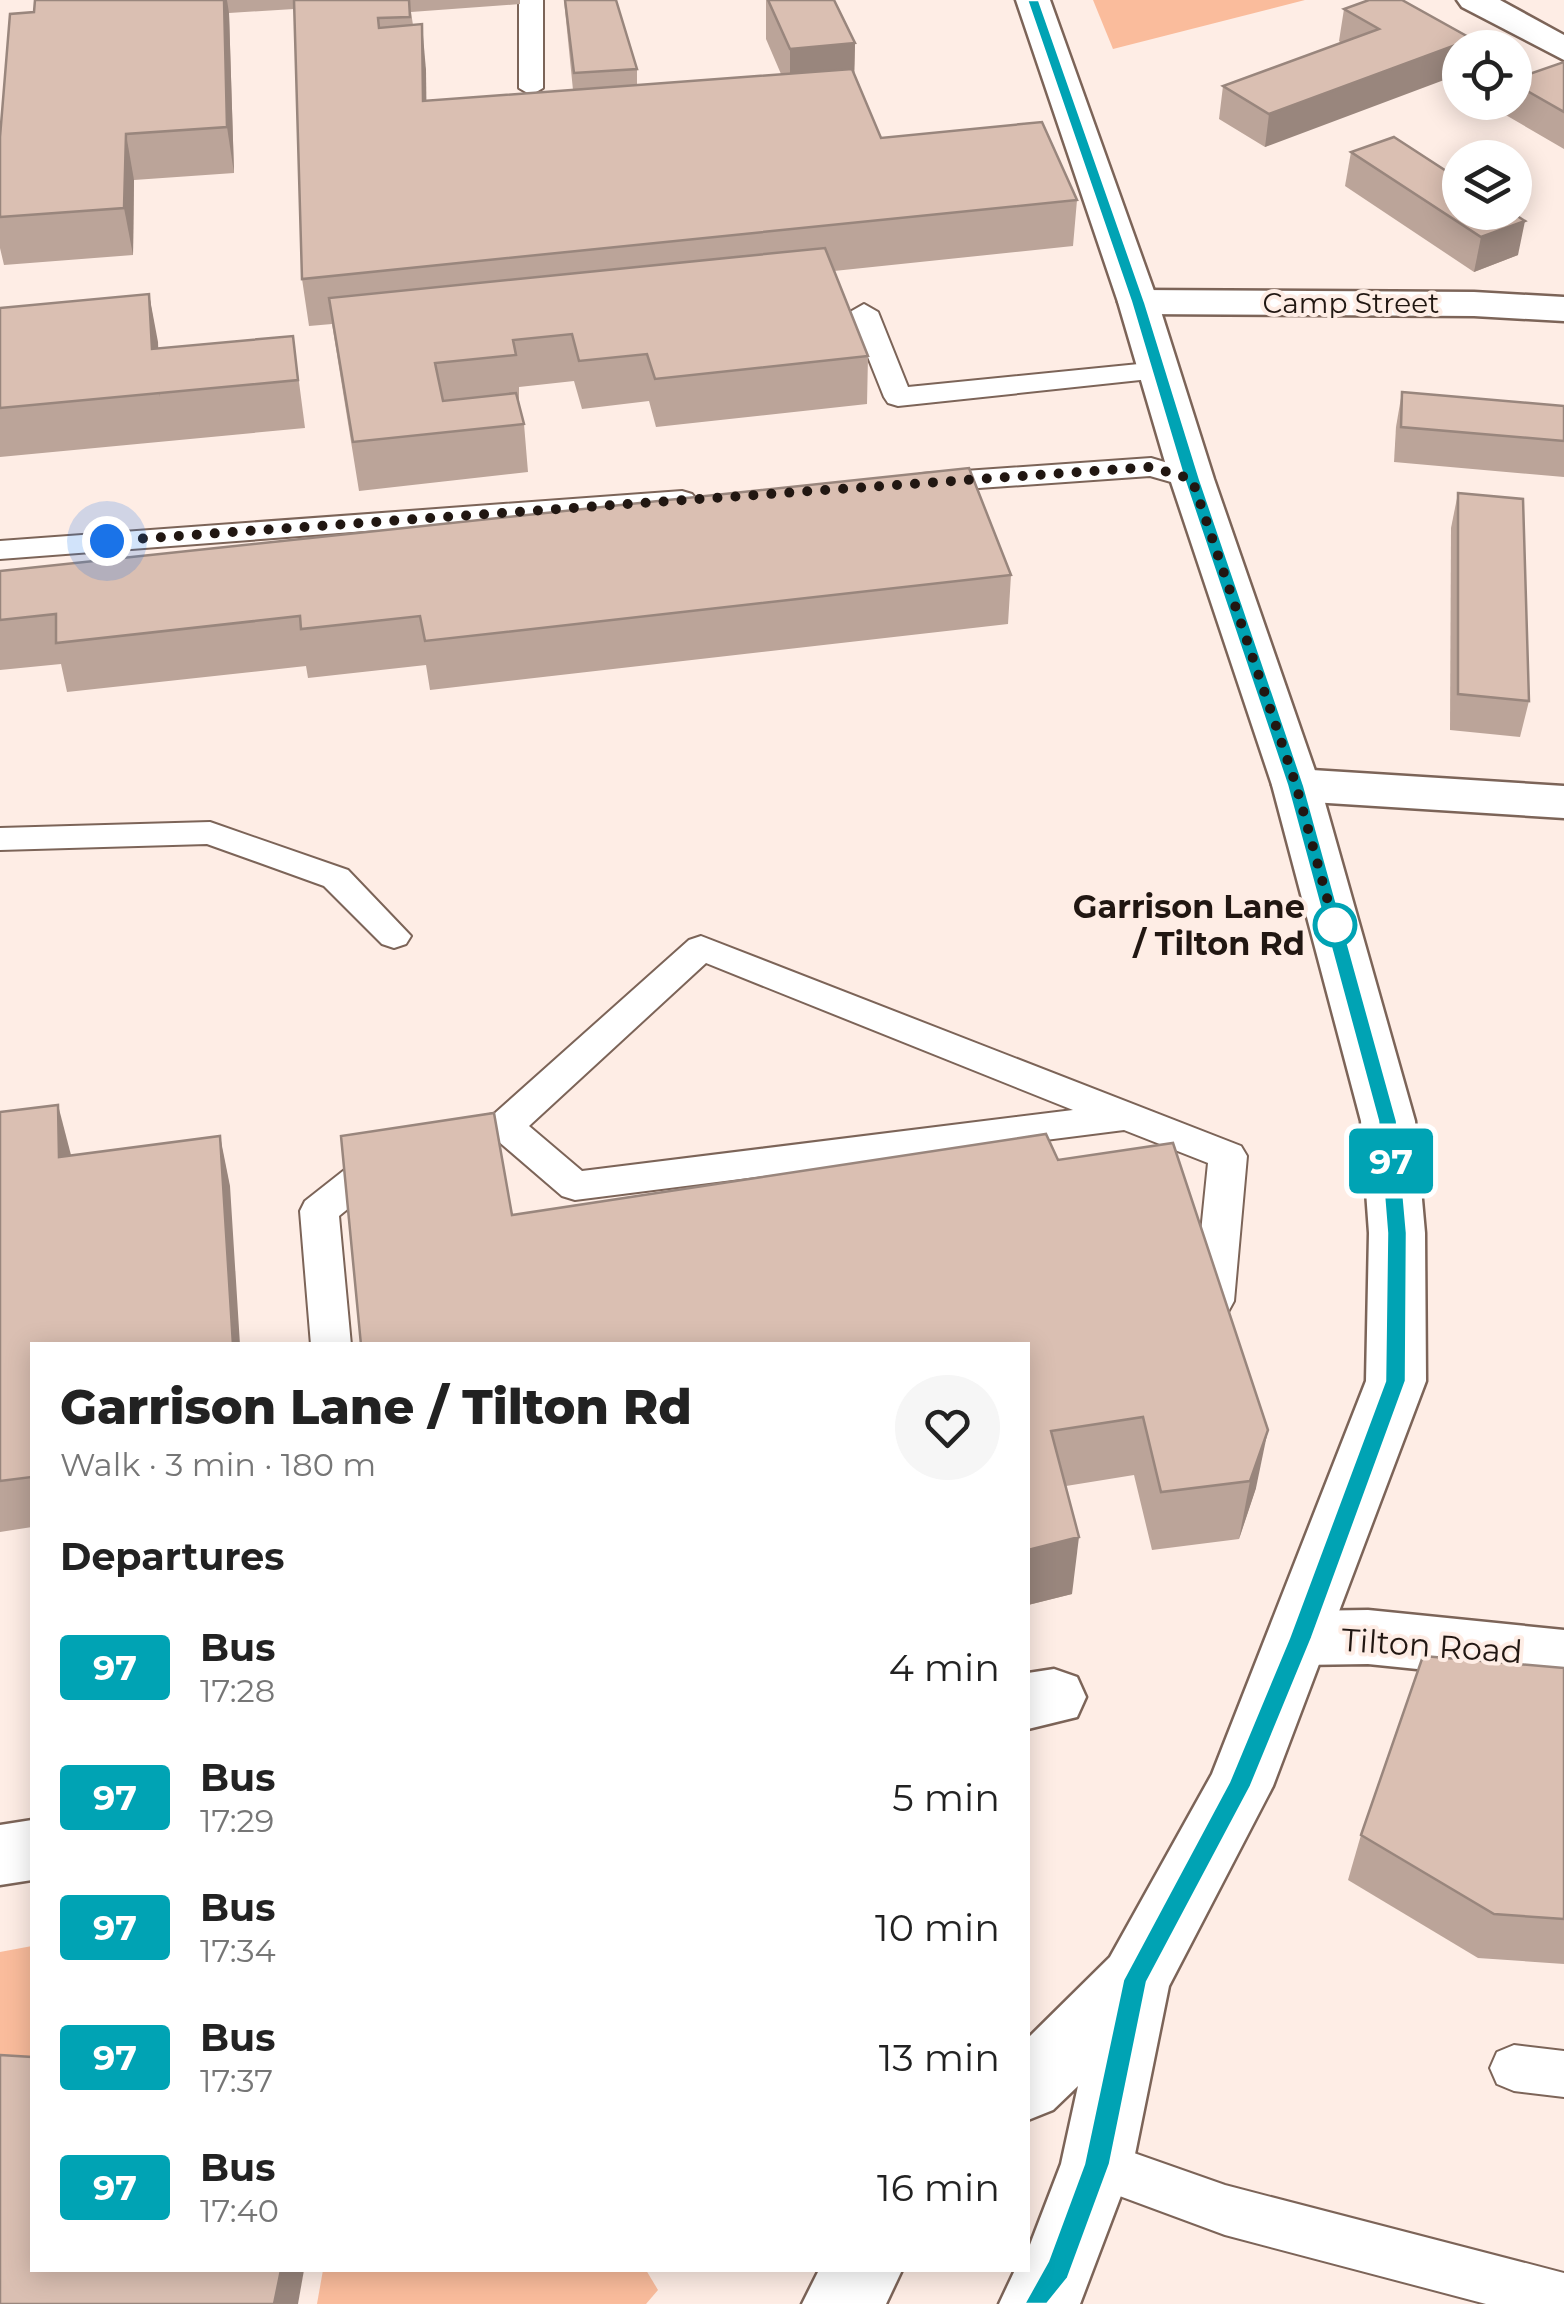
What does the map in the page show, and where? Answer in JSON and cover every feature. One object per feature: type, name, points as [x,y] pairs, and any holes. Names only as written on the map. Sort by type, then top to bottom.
[{"type":"street","points":[[1033,0],[1138,302],[1192,479],[1296,785],[1388,1121],[1397,1233],[1396,1381],[1240,1786],[1136,1980],[1097,2164],[1058,2268],[1037,2304]]},
{"type":"street","points":[[1474,0],[1564,49]]},
{"type":"street","name":"Camp Street","points":[[1138,302],[1474,304],[1564,309]]},
{"type":"street","points":[[1296,785],[1564,802]]},
{"type":"street","name":"Tilton Road","points":[[1300,1638],[1368,1638],[1564,1657]]},
{"type":"street","points":[[0,1855],[30,1850]]},
{"type":"street","points":[[1030,2084],[1136,1980]]},
{"type":"street","points":[[840,2304],[864,2272]]},
{"type":"lane","points":[[530,0],[531,88]]},
{"type":"lane","points":[[864,312],[898,397],[1159,370]]},
{"type":"lane","points":[[892,485],[1150,467],[1192,479]]},
{"type":"lane","points":[[0,550],[714,498]]},
{"type":"lane","points":[[0,839],[210,833],[336,878],[394,936]]},
{"type":"lane","points":[[331,1342],[319,1212],[402,1144],[504,1126],[700,948],[1228,1156],[1214,1302]]},
{"type":"lane","points":[[504,1126],[576,1186],[1128,1116]]},
{"type":"lane","points":[[1514,2068],[1564,2074]]},
{"type":"lane","points":[[1097,2164],[1225,2210],[1564,2299]]},
{"type":"shaded area","points":[[1093,0],[1305,0],[1113,49]]},
{"type":"shaded area","points":[[30,1946],[30,2090],[0,2088],[0,1952]]},
{"type":"shaded area","points":[[323,2272],[647,2272],[658,2290],[646,2304],[317,2304]]},
{"type":"building","points":[[35,0],[224,0],[227,127],[126,134],[124,208],[0,217],[0,137],[10,14],[34,12]]},
{"type":"building","points":[[294,0],[409,0],[410,17],[378,18],[379,28],[422,24],[423,101],[852,69],[881,138],[1042,122],[1077,200],[302,279]]},
{"type":"building","points":[[565,0],[616,0],[637,69],[574,73]]},
{"type":"building","points":[[768,0],[834,0],[855,43],[790,49]]},
{"type":"building","points":[[1369,0],[1402,0],[1456,30],[1442,30],[1442,50],[1269,114],[1223,86],[1379,29],[1344,9]]},
{"type":"building","points":[[1564,62],[1564,112],[1532,94],[1532,73]]},
{"type":"building","points":[[1394,137],[1442,168],[1442,212],[1351,152]]},
{"type":"building","points":[[1470,230],[1500,230],[1481,237]]},
{"type":"building","points":[[825,248],[868,356],[655,379],[647,354],[579,361],[572,334],[513,340],[516,355],[435,363],[443,401],[516,393],[524,424],[353,442],[329,298]]},
{"type":"building","points":[[149,294],[152,349],[293,336],[298,380],[0,408],[0,308]]},
{"type":"building","points":[[1402,392],[1564,406],[1564,441],[1401,427]]},
{"type":"building","points":[[969,468],[1011,575],[425,641],[420,616],[301,629],[300,616],[56,643],[56,614],[0,620],[0,571]]},
{"type":"building","points":[[1458,493],[1523,499],[1529,701],[1458,694]]},
{"type":"building","points":[[58,1105],[59,1157],[220,1136],[233,1342],[30,1342],[30,1477],[0,1481],[0,1112]]},
{"type":"building","points":[[494,1113],[512,1215],[1046,1134],[1058,1160],[1173,1143],[1268,1430],[1250,1481],[1161,1492],[1143,1417],[1051,1431],[1079,1537],[1030,1549],[1030,1342],[361,1342],[341,1136]]},
{"type":"building","points":[[1423,1656],[1564,1668],[1564,1919],[1494,1914],[1361,1835]]},
{"type":"building","points":[[0,2055],[30,2057],[30,2272],[281,2272],[274,2304],[0,2304]]},
{"type":"bus line","name":"97","points":[[1033,0],[1138,302],[1192,479],[1296,785],[1388,1121],[1397,1233],[1396,1381],[1240,1786],[1136,1980],[1097,2164],[1058,2268],[1037,2304]]},
{"type":"place","name":"Garrison Lane / Tilton Rd","points":[[1335,925]]},
{"type":"route","points":[[107,541],[1150,467],[1192,479],[1296,785],[1338,938],[1335,925]]}]
